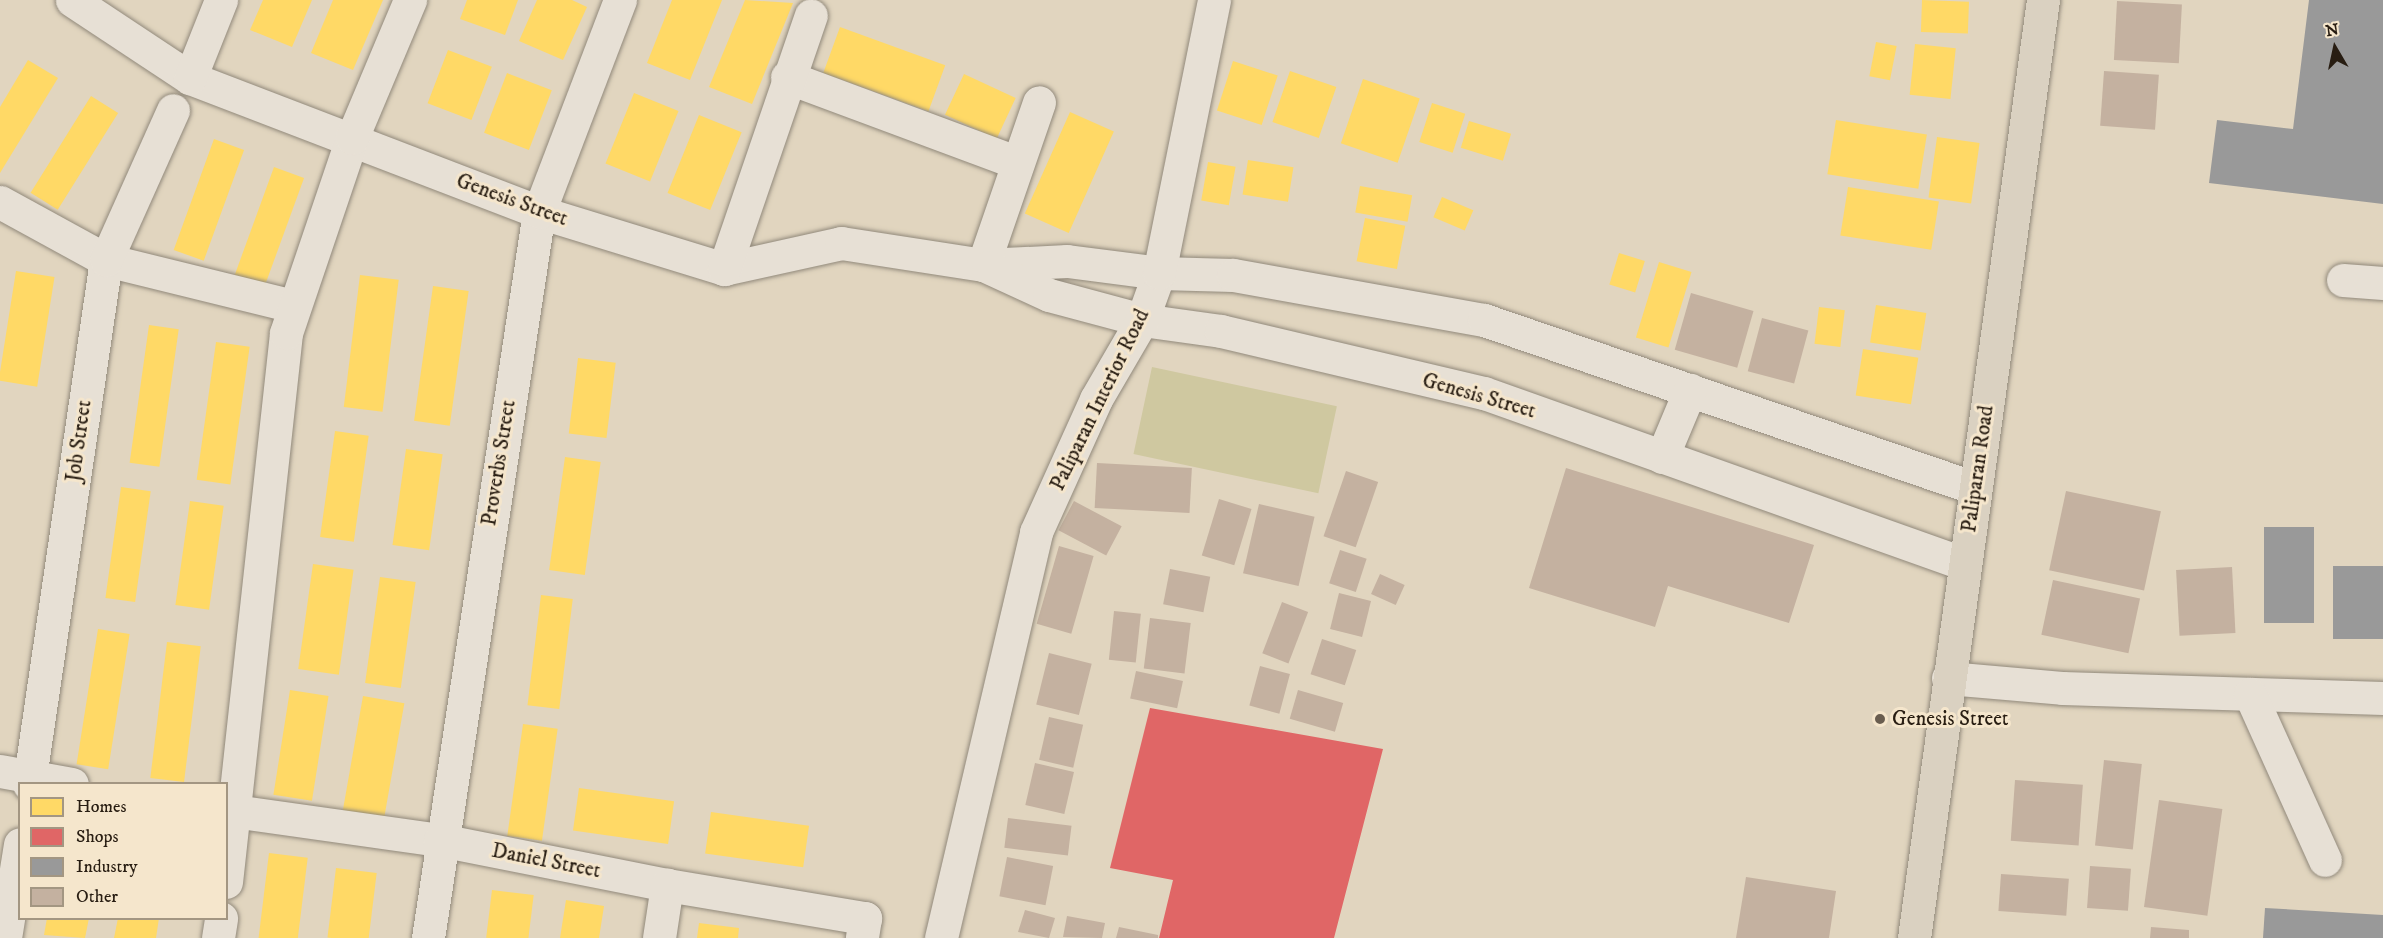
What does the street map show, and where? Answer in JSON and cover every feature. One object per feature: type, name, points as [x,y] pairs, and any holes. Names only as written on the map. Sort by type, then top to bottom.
[{"type":"main road","name":"Paliparan Road","points":[[1914,938],[2043,0]]},
{"type":"street","name":"Genesis Street","points":[[72,0],[190,78],[352,138],[539,212],[724,269],[841,243],[983,265],[1067,261],[1159,273],[1233,275],[1484,320],[1975,488]]},
{"type":"street","points":[[190,78],[221,0]]},
{"type":"street","points":[[228,858],[286,333],[293,306],[352,138],[410,0]]},
{"type":"street","name":"Proverbs Street","points":[[428,938],[440,840],[539,212],[620,0]]},
{"type":"street","name":"Paliparan Interior Road","points":[[941,938],[1036,532],[1096,399],[1142,320],[1159,273],[1214,0]]},
{"type":"street","points":[[724,269],[787,76],[811,15]]},
{"type":"street","points":[[787,76],[1018,163]]},
{"type":"street","points":[[983,265],[1039,102]]},
{"type":"street","name":"Job Street","points":[[20,777],[106,260],[173,110]]},
{"type":"street","points":[[0,202],[106,260],[293,306]]},
{"type":"street","name":"Genesis Street","points":[[983,265],[1049,295],[1142,320],[1221,331],[1484,393],[1965,564]]},
{"type":"street","points":[[2343,280],[2383,283]]},
{"type":"street","points":[[1662,457],[1690,390]]},
{"type":"street","points":[[1948,678],[2062,688],[2383,698]]},
{"type":"street","points":[[2250,694],[2325,860]]},
{"type":"street","points":[[20,777],[63,782]]},
{"type":"street","name":"Daniel Street","points":[[232,811],[440,840],[668,885],[864,928]]},
{"type":"street","points":[[5,938],[18,857]]},
{"type":"street","points":[[659,938],[668,885]]},
{"type":"street","points":[[218,938],[221,920]]},
{"type":"shaded area","points":[[1152,367],[1337,406],[1318,493],[1133,454]]},
{"type":"building: Homes","points":[[263,0],[312,0],[292,47],[250,30]]},
{"type":"building: Homes","points":[[333,0],[383,0],[353,70],[311,53]]},
{"type":"building: Homes","points":[[467,0],[518,0],[505,35],[460,19]]},
{"type":"building: Homes","points":[[537,0],[572,0],[587,7],[563,60],[519,41]]},
{"type":"building: Homes","points":[[672,0],[722,0],[690,80],[647,63]]},
{"type":"building: Homes","points":[[745,0],[793,3],[752,104],[709,87]]},
{"type":"building: Homes","points":[[1922,0],[1969,2],[1968,34],[1921,32]]},
{"type":"building: Homes","points":[[840,27],[945,65],[928,111],[823,73]]},
{"type":"building: Homes","points":[[1876,42],[1897,46],[1890,80],[1869,76]]},
{"type":"building: Homes","points":[[1915,44],[1956,48],[1950,99],[1910,95]]},
{"type":"building: Homes","points":[[448,50],[492,67],[471,120],[428,103]]},
{"type":"building: Homes","points":[[28,60],[58,78],[0,173],[0,107]]},
{"type":"building: Homes","points":[[1233,61],[1278,76],[1262,125],[1217,110]]},
{"type":"building: Homes","points":[[1290,71],[1336,87],[1319,138],[1272,122]]},
{"type":"building: Homes","points":[[507,73],[552,90],[529,150],[484,133]]},
{"type":"building: Homes","points":[[964,74],[1016,98],[997,139],[945,115]]},
{"type":"building: Homes","points":[[1363,79],[1420,99],[1398,163],[1341,143]]},
{"type":"building: Homes","points":[[634,93],[679,111],[650,181],[606,163]]},
{"type":"building: Homes","points":[[91,96],[118,113],[58,210],[31,193]]},
{"type":"building: Homes","points":[[1432,103],[1465,114],[1453,153],[1419,142]]},
{"type":"building: Homes","points":[[1070,112],[1114,132],[1069,233],[1025,213]]},
{"type":"building: Homes","points":[[699,115],[742,132],[710,210],[668,193]]},
{"type":"building: Homes","points":[[1836,120],[1927,134],[1918,189],[1827,174]]},
{"type":"building: Homes","points":[[1469,121],[1511,134],[1503,161],[1461,148]]},
{"type":"building: Homes","points":[[1937,137],[1980,143],[1971,203],[1929,197]]},
{"type":"building: Homes","points":[[214,139],[244,150],[204,261],[174,250]]},
{"type":"building: Homes","points":[[1248,160],[1293,167],[1288,202],[1243,195]]},
{"type":"building: Homes","points":[[1208,162],[1236,167],[1229,205],[1201,200]]},
{"type":"building: Homes","points":[[274,167],[304,178],[264,289],[234,278]]},
{"type":"building: Homes","points":[[1360,186],[1412,195],[1408,222],[1355,213]]},
{"type":"building: Homes","points":[[1848,187],[1939,201],[1931,250],[1840,235]]},
{"type":"building: Homes","points":[[1442,197],[1473,210],[1465,231],[1433,217]]},
{"type":"building: Homes","points":[[1365,218],[1405,226],[1397,269],[1357,261]]},
{"type":"building: Homes","points":[[1619,253],[1645,261],[1635,292],[1609,285]]},
{"type":"building: Homes","points":[[1659,262],[1692,272],[1668,347],[1636,338]]},
{"type":"building: Homes","points":[[16,271],[55,277],[37,387],[0,381]]},
{"type":"building: Homes","points":[[360,275],[399,280],[383,412],[344,407]]},
{"type":"building: Homes","points":[[433,286],[469,291],[450,426],[414,421]]},
{"type":"building: Homes","points":[[1876,305],[1926,313],[1920,351],[1870,343]]},
{"type":"building: Homes","points":[[1819,307],[1845,310],[1840,347],[1814,344]]},
{"type":"building: Homes","points":[[149,325],[179,329],[159,467],[130,463]]},
{"type":"building: Homes","points":[[216,342],[250,347],[230,484],[197,480]]},
{"type":"building: Homes","points":[[1863,349],[1918,358],[1911,404],[1856,395]]},
{"type":"building: Homes","points":[[578,358],[616,363],[606,438],[569,433]]},
{"type":"building: Homes","points":[[335,431],[369,436],[354,542],[320,537]]},
{"type":"building: Homes","points":[[406,449],[443,454],[429,550],[393,545]]},
{"type":"building: Homes","points":[[565,457],[601,462],[585,575],[549,570]]},
{"type":"building: Homes","points":[[121,487],[151,491],[135,602],[105,598]]},
{"type":"building: Homes","points":[[190,501],[224,506],[209,610],[175,605]]},
{"type":"building: Homes","points":[[313,564],[354,570],[339,675],[298,669]]},
{"type":"building: Homes","points":[[380,577],[416,582],[401,688],[365,683]]},
{"type":"building: Homes","points":[[541,595],[573,599],[559,709],[527,705]]},
{"type":"building: Homes","points":[[98,629],[130,634],[108,769],[77,764]]},
{"type":"building: Homes","points":[[167,642],[201,646],[183,782],[150,778]]},
{"type":"building: Homes","points":[[290,690],[329,696],[312,801],[273,795]]},
{"type":"building: Homes","points":[[363,696],[404,703],[384,819],[343,811]]},
{"type":"building: Homes","points":[[523,724],[558,729],[542,841],[507,836]]},
{"type":"building: Homes","points":[[579,788],[674,801],[668,844],[573,831]]},
{"type":"building: Homes","points":[[711,812],[809,826],[803,867],[705,854]]},
{"type":"building: Homes","points":[[269,853],[308,858],[298,938],[259,938]]},
{"type":"building: Homes","points":[[336,868],[377,873],[369,938],[327,937]]},
{"type":"building: Homes","points":[[492,890],[534,895],[528,938],[486,938]]},
{"type":"building: Homes","points":[[566,900],[604,906],[599,938],[560,938]]},
{"type":"building: Homes","points":[[47,920],[89,920],[85,938],[44,935]]},
{"type":"building: Homes","points":[[118,920],[159,920],[156,938],[114,938]]},
{"type":"building: Homes","points":[[699,923],[739,928],[738,938],[697,938]]},
{"type":"building: Shops","points":[[1150,708],[1383,749],[1334,938],[1159,938],[1173,880],[1110,868]]},
{"type":"building: Industry","points":[[2309,0],[2383,0],[2383,204],[2209,183],[2217,120],[2293,129]]},
{"type":"building: Industry","points":[[2264,527],[2314,527],[2314,623],[2264,623]]},
{"type":"building: Industry","points":[[2333,566],[2383,566],[2383,639],[2333,639]]},
{"type":"building: Industry","points":[[2265,908],[2383,915],[2383,938],[2263,938]]},
{"type":"building: Other","points":[[2117,1],[2182,4],[2179,63],[2114,60]]},
{"type":"building: Other","points":[[2104,71],[2159,75],[2155,130],[2100,126]]},
{"type":"building: Other","points":[[1691,293],[1753,311],[1737,368],[1675,350]]},
{"type":"building: Other","points":[[1762,318],[1808,330],[1794,384],[1748,371]]},
{"type":"building: Other","points":[[1097,463],[1192,468],[1190,513],[1095,508]]},
{"type":"building: Other","points":[[1566,468],[1814,545],[1789,623],[1668,586],[1655,627],[1529,588]]},
{"type":"building: Other","points":[[1346,471],[1378,482],[1356,547],[1324,536]]},
{"type":"building: Other","points":[[2066,491],[2161,511],[2144,590],[2049,570]]},
{"type":"building: Other","points":[[1219,499],[1252,509],[1234,565],[1202,555]]},
{"type":"building: Other","points":[[1074,501],[1122,526],[1106,555],[1059,530]]},
{"type":"building: Other","points":[[1259,504],[1315,517],[1299,586],[1243,573]]},
{"type":"building: Other","points":[[1059,546],[1094,556],[1071,634],[1037,624]]},
{"type":"building: Other","points":[[1340,550],[1367,559],[1356,592],[1329,583]]},
{"type":"building: Other","points":[[2232,567],[2235,633],[2180,636],[2176,570]]},
{"type":"building: Other","points":[[1170,569],[1210,577],[1203,612],[1163,604]]},
{"type":"building: Other","points":[[1380,574],[1405,585],[1396,605],[1371,594]]},
{"type":"building: Other","points":[[2053,580],[2140,599],[2128,653],[2041,635]]},
{"type":"building: Other","points":[[1339,593],[1371,601],[1362,637],[1330,629]]},
{"type":"building: Other","points":[[1282,602],[1308,612],[1288,663],[1262,653]]},
{"type":"building: Other","points":[[1114,611],[1141,614],[1136,663],[1109,660]]},
{"type":"building: Other","points":[[1150,618],[1191,623],[1184,674],[1144,669]]},
{"type":"building: Other","points":[[1322,639],[1356,650],[1345,685],[1311,674]]},
{"type":"building: Other","points":[[1049,653],[1092,664],[1079,715],[1036,704]]},
{"type":"building: Other","points":[[1260,666],[1290,674],[1279,714],[1249,706]]},
{"type":"building: Other","points":[[1136,671],[1183,681],[1177,708],[1130,698]]},
{"type":"building: Other","points":[[1298,690],[1343,703],[1335,732],[1290,719]]},
{"type":"building: Other","points":[[1049,717],[1083,725],[1073,768],[1039,760]]},
{"type":"building: Other","points":[[2104,760],[2142,764],[2133,850],[2095,846]]},
{"type":"building: Other","points":[[1035,763],[1074,772],[1064,814],[1025,805]]},
{"type":"building: Other","points":[[2015,780],[2083,785],[2079,846],[2011,841]]},
{"type":"building: Other","points":[[2159,800],[2222,809],[2207,916],[2144,907]]},
{"type":"building: Other","points":[[1008,818],[1072,826],[1068,856],[1004,848]]},
{"type":"building: Other","points":[[1007,857],[1053,866],[1046,905],[999,896]]},
{"type":"building: Other","points":[[2090,866],[2131,869],[2128,911],[2087,908]]},
{"type":"building: Other","points":[[2001,874],[2069,879],[2066,916],[1998,911]]},
{"type":"building: Other","points":[[1746,877],[1836,891],[1829,938],[1736,938]]},
{"type":"building: Other","points":[[1025,910],[1055,918],[1049,938],[1018,932]]},
{"type":"building: Other","points":[[1067,916],[1105,923],[1102,938],[1063,937]]},
{"type":"building: Other","points":[[1119,927],[1158,935],[1158,938],[1116,938]]},
{"type":"building: Other","points":[[2151,927],[2189,930],[2189,938],[2150,938]]},
{"type":"place","name":"Genesis Street","points":[[1880,719]]}]
